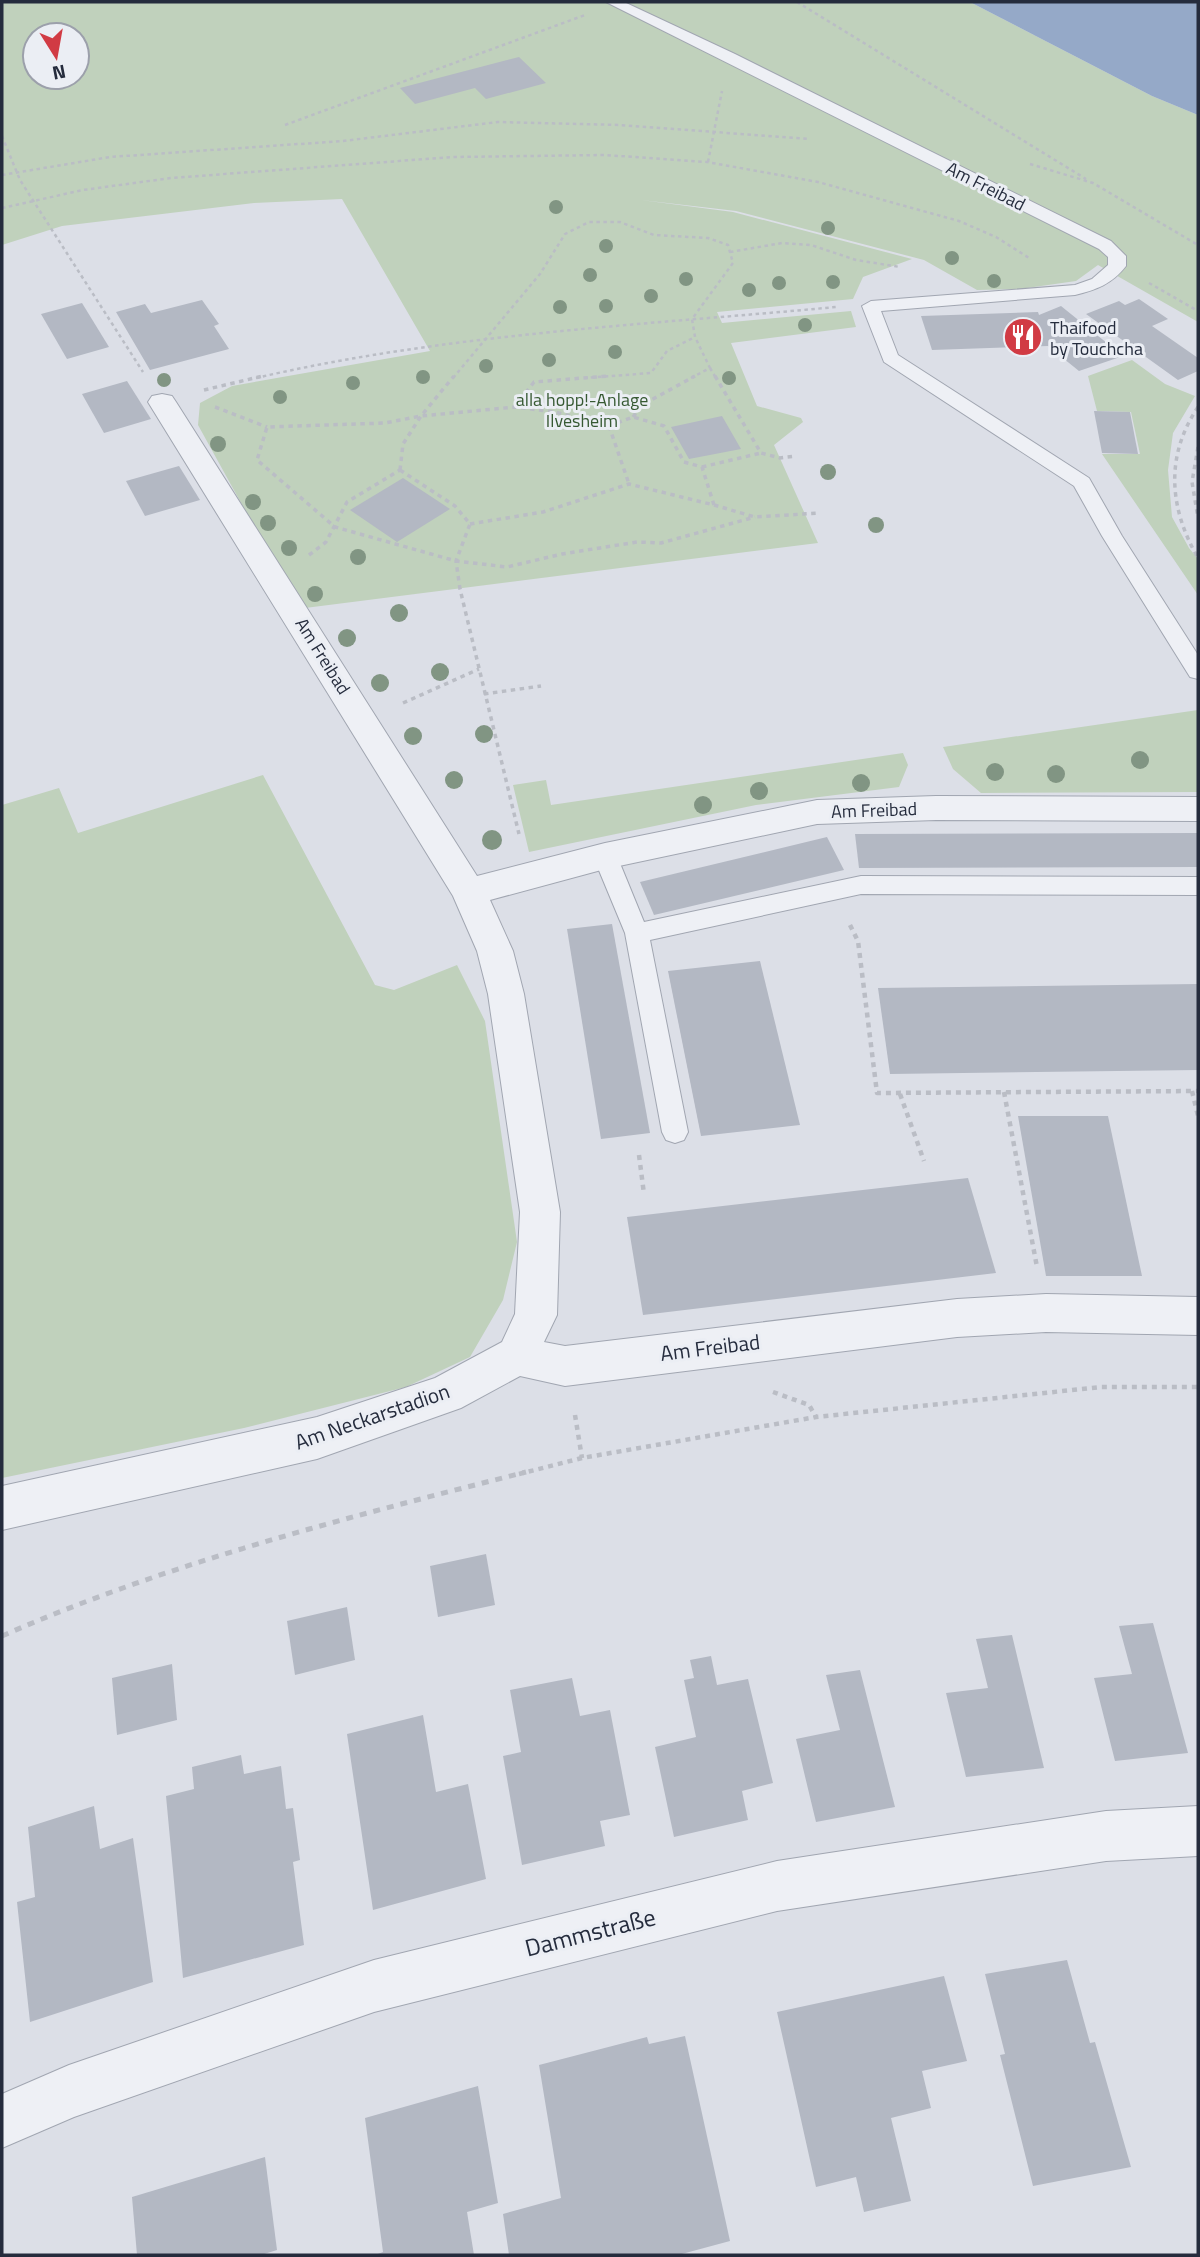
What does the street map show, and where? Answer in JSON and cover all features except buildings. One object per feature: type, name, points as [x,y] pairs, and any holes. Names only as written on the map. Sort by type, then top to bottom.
[{"type":"street","name":"Am Freibad","points":[[162,402],[364,720],[469,892],[531,873],[776,819],[856,809],[1198,809]]},
{"type":"street","points":[[469,892],[495,951],[506,994],[540,1212],[536,1315],[517,1356]]},
{"type":"street","name":"Am Freibad","points":[[517,1356],[565,1366],[957,1318],[1046,1313],[1198,1316]]},
{"type":"street","name":"Am Neckarstadion","points":[[2,1508],[317,1438],[446,1394],[517,1356]]},
{"type":"street","name":"Dammstraße","points":[[2,2121],[69,2092],[374,1986],[777,1886],[1106,1836],[1198,1831]]},
{"type":"lane","name":"Am Freibad","points":[[614,2],[1105,244],[1116,256],[1117,266]]},
{"type":"lane","points":[[1117,266],[1109,277],[1098,284],[1058,293],[871,306],[890,358],[1082,482],[1112,536],[1198,672]]},
{"type":"lane","points":[[605,856],[637,933],[675,1132]]},
{"type":"lane","points":[[637,933],[861,885],[1198,886]]},
{"type":"path","points":[[285,125],[614,2]]},
{"type":"path","points":[[797,2],[1093,183]]},
{"type":"path","points":[[2,176],[110,157],[344,141],[498,122],[646,127],[817,140]]},
{"type":"path","points":[[2,136],[16,172],[33,201],[162,402],[233,382],[304,367],[484,340],[692,319],[871,306]]},
{"type":"path","points":[[708,162],[712,139]]},
{"type":"path","points":[[2,208],[96,188],[177,178],[408,159],[505,154],[580,154],[708,162],[808,179],[913,207],[974,227],[1012,244],[1050,276],[1058,293]]},
{"type":"path","points":[[400,470],[403,444],[421,416],[540,274],[565,234],[589,222],[620,222],[654,235],[708,238],[728,245],[733,262],[692,319],[695,337],[710,368],[761,453]]},
{"type":"path","points":[[730,252],[782,243],[811,245],[856,260],[923,273],[948,300]]},
{"type":"path","points":[[1117,266],[1198,311]]},
{"type":"path","points":[[515,407],[534,382],[650,373],[667,351],[695,337]]},
{"type":"path","points":[[710,368],[642,405],[633,417],[609,426],[555,412],[515,407],[421,416],[385,423],[267,427],[257,460],[335,527],[456,561],[507,567],[562,554],[637,542],[661,543],[755,517],[820,513]]},
{"type":"path","points":[[1198,407],[1188,419],[1176,455],[1173,494],[1185,540],[1198,558]]},
{"type":"path","points":[[633,417],[664,426],[684,461],[702,467],[761,453],[780,458],[796,456]]},
{"type":"path","points":[[609,426],[629,484]]},
{"type":"path","points":[[1198,446],[1194,460],[1192,496],[1198,518]]},
{"type":"path","points":[[702,467],[714,505]]},
{"type":"path","points":[[400,470],[455,506],[470,524]]},
{"type":"path","points":[[268,568],[311,554],[326,542],[347,502],[400,470]]},
{"type":"path","points":[[470,524],[543,512],[629,484],[755,517]]},
{"type":"path","points":[[470,524],[456,561],[460,589],[484,694],[531,873]]},
{"type":"path","points":[[364,720],[479,669]]},
{"type":"path","points":[[484,694],[541,686]]},
{"type":"path","points":[[834,891],[858,941],[877,1093],[1195,1091],[1198,1116]]},
{"type":"path","points":[[1004,1092],[1046,1313]]},
{"type":"path","points":[[900,1094],[924,1161]]},
{"type":"path","points":[[2,1636],[61,1610],[305,1528],[582,1458],[816,1417],[1101,1387],[1198,1387]]},
{"type":"path","points":[[573,1404],[582,1458]]},
{"type":"green space","name":"alla hopp!-Anlage Ilvesheim","points":[[2,2],[970,2],[1152,96],[1198,115],[1198,322],[1098,265],[1076,281],[1020,289],[977,290],[924,260],[736,211],[641,200],[733,212],[912,259],[863,277],[853,299],[717,312],[722,323],[851,311],[856,327],[731,343],[757,406],[801,418],[803,422],[774,445],[818,543],[305,608],[278,570],[198,425],[200,403],[232,386],[430,351],[342,199],[254,203],[62,226],[2,245]]},
{"type":"green space","points":[[1132,360],[1165,384],[1195,396],[1173,433],[1168,470],[1172,517],[1198,559],[1198,595],[1102,454],[1140,454],[1131,412],[1097,411],[1088,376]]},
{"type":"green space","points":[[1198,710],[1198,792],[981,793],[953,769],[943,747]]},
{"type":"green space","points":[[903,753],[908,765],[899,787],[756,805],[529,852],[513,785],[546,780],[551,805]]},
{"type":"green space","points":[[263,775],[375,985],[394,990],[457,965],[485,1021],[517,1242],[503,1300],[470,1357],[406,1387],[244,1428],[2,1478],[2,805],[59,788],[78,833]]},
{"type":"water","points":[[970,2],[1198,2],[1198,115],[1152,96]]},
{"type":"place","name":"Thaifood by Touchcha","points":[[1023,337]]}]
